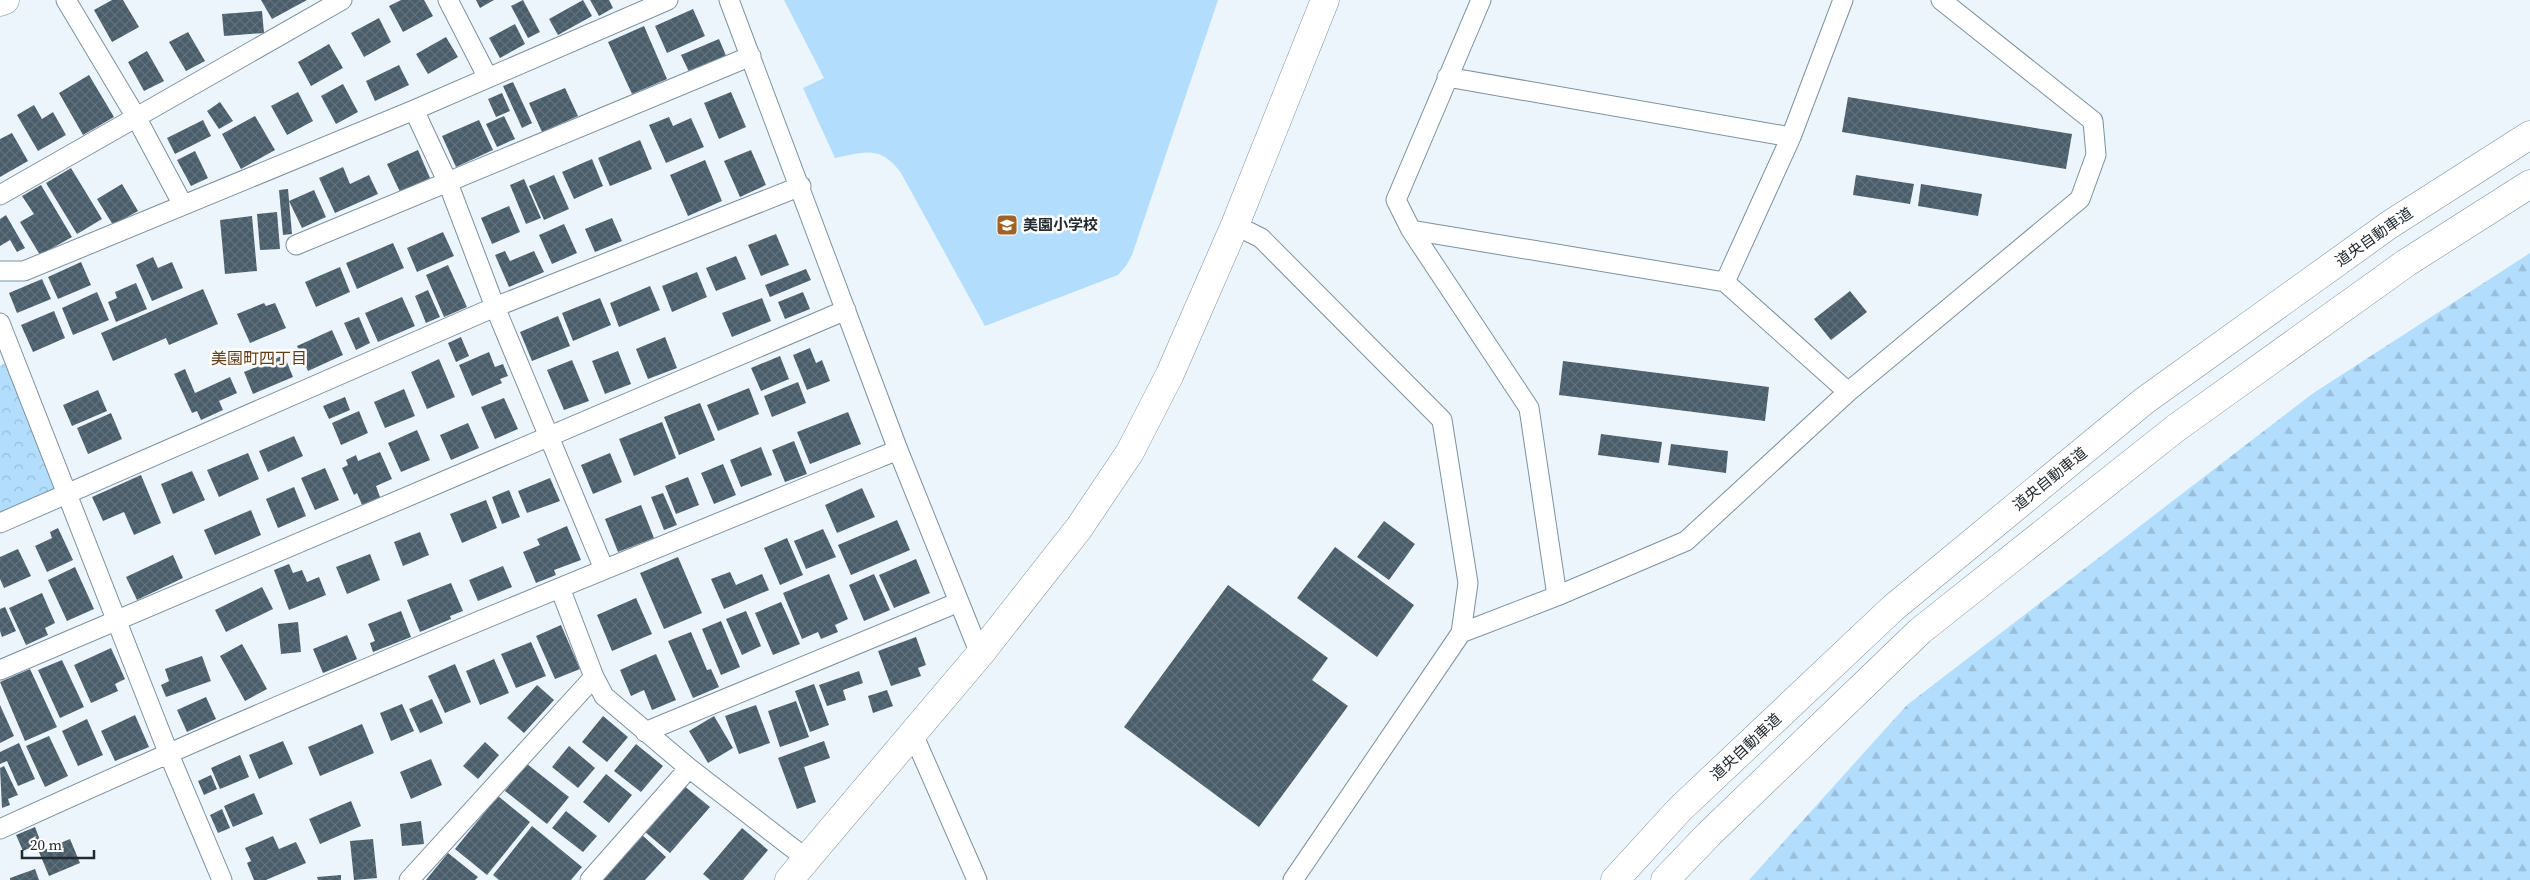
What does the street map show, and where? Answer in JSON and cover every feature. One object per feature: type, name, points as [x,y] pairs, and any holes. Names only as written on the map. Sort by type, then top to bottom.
[{"type":"main road","points":[[0,2],[4,0]]},
{"type":"main road","points":[[788,880],[808,860],[980,654],[1078,528],[1130,452],[1170,374],[1235,225],[1324,0]]},
{"type":"main road","name":"道央自動車道","points":[[1615,880],[1680,809],[1893,608],[2144,401],[2389,225],[2530,135]]},
{"type":"main road","points":[[1665,880],[1920,631],[2176,428],[2406,263],[2530,184]]},
{"type":"street","points":[[66,0],[136,117],[183,205]]},
{"type":"street","points":[[0,195],[342,0]]},
{"type":"street","points":[[448,0],[487,76]]},
{"type":"street","points":[[0,271],[24,271],[414,110],[487,76],[668,0]]},
{"type":"street","points":[[730,0],[898,450],[980,654]]},
{"type":"street","points":[[1481,0],[1396,200],[1411,230],[1529,408],[1557,596]]},
{"type":"street","points":[[1725,282],[1790,137],[1843,0]]},
{"type":"street","points":[[1461,632],[1557,596],[1686,541],[1848,392],[2080,199],[2096,155],[2093,121],[1941,0]]},
{"type":"street","points":[[296,245],[751,56]]},
{"type":"street","points":[[1447,77],[1790,137]]},
{"type":"street","points":[[414,110],[448,183],[495,307],[604,569]]},
{"type":"street","points":[[0,523],[68,495],[495,307],[801,186]]},
{"type":"street","points":[[1235,225],[1261,238],[1442,420],[1468,584],[1461,632],[1293,880]]},
{"type":"street","points":[[1411,230],[1725,282],[1848,392]]},
{"type":"street","points":[[0,670],[548,435],[846,310]]},
{"type":"street","points":[[0,323],[7,362],[68,495],[168,752],[222,880]]},
{"type":"street","points":[[0,829],[168,752],[604,569],[898,450]]},
{"type":"street","points":[[560,588],[594,677],[604,696],[645,732],[808,860]]},
{"type":"street","points":[[645,732],[959,602]]},
{"type":"street","points":[[409,880],[594,677]]},
{"type":"street","points":[[913,734],[977,880]]},
{"type":"street","points":[[590,880],[690,768]]},
{"type":"green space","points":[[784,0],[1218,0],[1132,255],[1126,266],[1118,275],[985,326],[901,173],[893,164],[879,154],[872,153],[835,158],[803,88],[824,78]]},
{"type":"green space","points":[[2530,253],[2530,880],[1749,880],[1907,705],[2312,394]]},
{"type":"green space","points":[[14,359],[68,495],[0,523],[0,366]]},
{"type":"building","points":[[112,0],[123,0],[139,27],[112,42],[94,10]]},
{"type":"building","points":[[261,0],[307,0],[272,19]]},
{"type":"building","points":[[401,0],[424,0],[433,16],[403,32],[389,6]]},
{"type":"building","points":[[476,0],[494,0],[480,8]]},
{"type":"building","points":[[523,0],[540,32],[528,38],[511,6]]},
{"type":"building","points":[[583,0],[592,16],[558,35],[549,19]]},
{"type":"building","points":[[590,0],[609,0],[613,8],[599,16]]},
{"type":"building","points":[[693,9],[705,36],[667,53],[655,26]]},
{"type":"building","points":[[262,11],[264,33],[224,36],[222,14]]},
{"type":"building","points":[[379,18],[391,42],[364,57],[351,33]]},
{"type":"building","points":[[515,24],[525,44],[500,58],[489,38]]},
{"type":"building","points":[[644,26],[667,79],[632,94],[608,42]]},
{"type":"building","points":[[188,32],[205,61],[186,71],[169,42]]},
{"type":"building","points":[[446,37],[458,57],[428,74],[416,54]]},
{"type":"building","points":[[719,39],[727,58],[690,74],[681,55]]},
{"type":"building","points":[[329,44],[343,68],[311,86],[298,62]]},
{"type":"building","points":[[147,51],[164,81],[144,91],[128,62]]},
{"type":"building","points":[[399,65],[409,85],[375,101],[366,81]]},
{"type":"building","points":[[89,75],[114,117],[83,135],[59,93]]},
{"type":"building","points":[[513,82],[532,123],[522,128],[503,86]]},
{"type":"building","points":[[343,84],[358,112],[336,124],[321,96]]},
{"type":"building","points":[[565,88],[578,116],[542,132],[529,103]]},
{"type":"building","points":[[298,92],[313,121],[287,135],[271,106]]},
{"type":"building","points":[[731,92],[746,127],[719,139],[704,103]]},
{"type":"building","points":[[502,93],[510,111],[496,117],[488,99]]},
{"type":"building","points":[[1848,97],[2072,134],[2066,169],[1842,132]]},
{"type":"building","points":[[220,102],[233,121],[219,129],[207,111]]},
{"type":"building","points":[[34,105],[42,119],[53,112],[66,135],[38,151],[17,115]]},
{"type":"building","points":[[255,116],[275,150],[241,169],[222,134]]},
{"type":"building","points":[[504,116],[515,139],[497,147],[486,124]]},
{"type":"building","points":[[669,117],[673,126],[691,118],[704,147],[666,163],[649,125]]},
{"type":"building","points":[[203,120],[211,136],[175,154],[167,138]]},
{"type":"building","points":[[479,120],[493,150],[456,167],[442,136]]},
{"type":"building","points":[[12,133],[28,161],[0,177],[0,139]]},
{"type":"building","points":[[640,140],[652,169],[610,186],[598,158]]},
{"type":"building","points":[[418,150],[430,178],[400,192],[387,164]]},
{"type":"building","points":[[751,150],[766,185],[740,197],[724,161]]},
{"type":"building","points":[[195,151],[208,178],[191,186],[177,160]]},
{"type":"building","points":[[592,159],[603,186],[574,199],[562,172]]},
{"type":"building","points":[[705,160],[722,201],[688,216],[670,175]]},
{"type":"building","points":[[343,167],[350,184],[369,175],[378,194],[335,213],[319,178]]},
{"type":"building","points":[[71,168],[102,219],[77,234],[46,183]]},
{"type":"building","points":[[554,175],[569,209],[544,220],[529,186]]},
{"type":"building","points":[[1856,175],[1914,184],[1910,204],[1853,195]]},
{"type":"building","points":[[524,179],[541,218],[526,224],[510,185]]},
{"type":"building","points":[[122,184],[138,211],[113,225],[97,199]]},
{"type":"building","points":[[1921,184],[1982,194],[1978,216],[1918,206]]},
{"type":"building","points":[[41,185],[72,237],[40,255],[20,222],[34,214],[22,196]]},
{"type":"building","points":[[288,189],[292,234],[283,235],[279,190]]},
{"type":"building","points":[[314,190],[326,217],[302,228],[289,201]]},
{"type":"building","points":[[509,206],[520,232],[492,244],[481,218]]},
{"type":"building","points":[[277,212],[280,249],[260,250],[257,214]]},
{"type":"building","points":[[6,215],[25,248],[17,252],[10,240],[0,246],[0,219]]},
{"type":"building","points":[[252,216],[257,271],[225,274],[220,220]]},
{"type":"building","points":[[612,218],[622,241],[595,252],[585,229]]},
{"type":"building","points":[[564,224],[577,253],[552,264],[539,235]]},
{"type":"building","points":[[443,232],[454,256],[417,272],[407,248]]},
{"type":"building","points":[[776,234],[789,265],[761,276],[748,245]]},
{"type":"building","points":[[393,243],[404,268],[357,289],[346,263]]},
{"type":"building","points":[[505,251],[510,261],[534,251],[544,272],[509,287],[495,255]]},
{"type":"building","points":[[736,256],[746,279],[716,291],[706,268]]},
{"type":"building","points":[[153,257],[158,268],[172,262],[183,288],[152,301],[136,265]]},
{"type":"building","points":[[81,262],[91,285],[58,299],[48,277]]},
{"type":"building","points":[[448,265],[467,307],[444,317],[426,275]]},
{"type":"building","points":[[340,267],[350,292],[316,307],[305,282]]},
{"type":"building","points":[[806,269],[811,280],[770,297],[765,285]]},
{"type":"building","points":[[697,272],[707,297],[672,312],[662,286]]},
{"type":"building","points":[[42,279],[51,299],[17,313],[9,293]]},
{"type":"building","points":[[136,283],[147,309],[116,322],[108,302],[117,298],[115,292]]},
{"type":"building","points":[[650,286],[660,310],[619,327],[610,303]]},
{"type":"building","points":[[203,289],[218,324],[169,345],[166,338],[113,361],[101,333]]},
{"type":"building","points":[[428,290],[440,317],[426,323],[415,296]]},
{"type":"building","points":[[1850,291],[1867,312],[1831,340],[1814,319]]},
{"type":"building","points":[[97,292],[109,320],[73,335],[62,308]]},
{"type":"building","points":[[803,292],[810,309],[785,319],[778,302]]},
{"type":"building","points":[[402,297],[415,326],[378,342],[365,313]]},
{"type":"building","points":[[600,298],[611,325],[573,341],[562,313]]},
{"type":"building","points":[[762,298],[771,321],[732,337],[722,313]]},
{"type":"building","points":[[264,303],[266,306],[275,303],[286,328],[250,343],[237,314]]},
{"type":"building","points":[[54,311],[65,338],[33,352],[21,325]]},
{"type":"building","points":[[558,316],[570,346],[532,361],[520,332]]},
{"type":"building","points":[[359,317],[370,343],[356,350],[344,323]]},
{"type":"building","points":[[332,330],[343,355],[308,371],[297,346]]},
{"type":"building","points":[[461,337],[469,356],[456,362],[448,343]]},
{"type":"building","points":[[665,337],[677,368],[648,379],[636,349]]},
{"type":"building","points":[[810,348],[816,363],[822,360],[830,381],[807,390],[793,355]]},
{"type":"building","points":[[618,351],[631,384],[605,394],[592,361]]},
{"type":"building","points":[[489,352],[495,367],[503,364],[508,376],[500,379],[502,383],[472,396],[459,365]]},
{"type":"building","points":[[284,355],[293,377],[253,394],[244,372]]},
{"type":"building","points":[[780,356],[789,379],[761,391],[751,368]]},
{"type":"building","points":[[439,359],[455,397],[427,409],[411,372]]},
{"type":"building","points":[[572,360],[589,401],[564,410],[547,370]]},
{"type":"building","points":[[1563,361],[1769,387],[1765,421],[1559,395]]},
{"type":"building","points":[[185,369],[195,393],[230,377],[237,393],[219,401],[223,410],[201,420],[197,411],[192,413],[174,374]]},
{"type":"building","points":[[798,382],[806,403],[772,417],[764,396]]},
{"type":"building","points":[[749,388],[759,414],[718,431],[707,405]]},
{"type":"building","points":[[404,389],[415,416],[385,428],[374,402]]},
{"type":"building","points":[[98,390],[107,411],[72,426],[63,405]]},
{"type":"building","points":[[345,397],[350,410],[329,419],[323,406]]},
{"type":"building","points":[[504,398],[518,429],[495,439],[481,407]]},
{"type":"building","points":[[700,403],[715,440],[679,455],[664,417]]},
{"type":"building","points":[[359,411],[368,433],[341,445],[332,423]]},
{"type":"building","points":[[848,412],[861,444],[810,464],[797,432]]},
{"type":"building","points":[[111,413],[122,439],[88,454],[77,428]]},
{"type":"building","points":[[662,422],[676,458],[634,476],[619,439]]},
{"type":"building","points":[[468,423],[479,448],[451,460],[440,435]]},
{"type":"building","points":[[417,430],[430,460],[401,472],[388,443]]},
{"type":"building","points":[[1601,434],[1662,442],[1659,463],[1598,455]]},
{"type":"building","points":[[294,436],[303,456],[268,472],[259,451]]},
{"type":"building","points":[[794,441],[807,474],[785,482],[772,450]]},
{"type":"building","points":[[1671,444],[1728,451],[1726,473],[1668,465]]},
{"type":"building","points":[[761,447],[772,475],[741,487],[730,460]]},
{"type":"building","points":[[380,452],[392,479],[376,486],[380,497],[362,505],[357,493],[354,495],[342,468],[348,465],[346,460],[356,455],[358,461]]},
{"type":"building","points":[[248,453],[259,479],[219,497],[207,470]]},
{"type":"building","points":[[610,453],[622,482],[593,494],[581,465]]},
{"type":"building","points":[[723,464],[736,495],[714,504],[701,473]]},
{"type":"building","points":[[325,468],[339,500],[315,510],[301,478]]},
{"type":"building","points":[[192,471],[205,500],[173,514],[161,484]]},
{"type":"building","points":[[141,475],[161,523],[134,535],[124,512],[103,521],[92,497]]},
{"type":"building","points":[[688,477],[699,505],[676,514],[665,486]]},
{"type":"building","points":[[550,478],[560,501],[527,513],[518,491]]},
{"type":"building","points":[[294,487],[306,516],[278,528],[266,499]]},
{"type":"building","points":[[862,488],[875,517],[837,533],[825,505]]},
{"type":"building","points":[[509,490],[520,517],[502,524],[492,497]]},
{"type":"building","points":[[663,493],[677,525],[664,530],[651,497]]},
{"type":"building","points":[[486,500],[497,528],[462,543],[450,514]]},
{"type":"building","points":[[641,505],[654,538],[618,552],[605,519]]},
{"type":"building","points":[[251,510],[261,535],[215,555],[204,530]]},
{"type":"building","points":[[897,520],[910,550],[851,575],[838,545]]},
{"type":"building","points":[[1384,521],[1415,544],[1389,580],[1357,557]]},
{"type":"building","points":[[567,526],[581,560],[554,570],[556,575],[536,583],[523,552],[540,545],[537,539]]},
{"type":"building","points":[[58,528],[73,560],[47,572],[35,546],[52,538],[50,532]]},
{"type":"building","points":[[823,529],[836,557],[806,569],[794,541]]},
{"type":"building","points":[[420,532],[429,555],[403,566],[394,542]]},
{"type":"building","points":[[787,538],[803,575],[780,585],[764,548]]},
{"type":"building","points":[[1335,547],[1414,605],[1377,657],[1297,598]]},
{"type":"building","points":[[18,549],[31,576],[4,588],[0,579],[0,557]]},
{"type":"building","points":[[370,554],[380,580],[347,594],[336,567]]},
{"type":"building","points":[[173,555],[183,578],[137,600],[126,577]]},
{"type":"building","points":[[678,557],[702,613],[664,629],[640,573]]},
{"type":"building","points":[[916,559],[930,593],[894,608],[879,575]]},
{"type":"building","points":[[289,564],[293,573],[302,570],[307,582],[319,577],[326,595],[289,610],[274,570]]},
{"type":"building","points":[[503,566],[512,587],[478,601],[469,580]]},
{"type":"building","points":[[75,567],[94,609],[67,621],[48,580]]},
{"type":"building","points":[[730,572],[736,585],[762,574],[769,590],[724,609],[711,579]]},
{"type":"building","points":[[829,574],[848,619],[835,625],[838,632],[821,639],[818,632],[802,639],[783,593]]},
{"type":"building","points":[[874,574],[890,610],[864,621],[849,585]]},
{"type":"building","points":[[451,583],[463,611],[450,616],[451,619],[420,632],[407,600]]},
{"type":"building","points":[[1228,585],[1328,658],[1312,680],[1348,706],[1259,827],[1124,727]]},
{"type":"building","points":[[262,587],[273,609],[226,632],[215,610]]},
{"type":"building","points":[[42,593],[55,623],[45,628],[48,635],[26,645],[9,608]]},
{"type":"building","points":[[636,598],[652,634],[612,651],[597,615]]},
{"type":"building","points":[[781,602],[800,644],[773,655],[755,613]]},
{"type":"building","points":[[5,607],[16,631],[2,637],[0,631],[0,609]]},
{"type":"building","points":[[401,611],[411,637],[373,652],[370,643],[375,641],[368,624]]},
{"type":"building","points":[[746,611],[761,646],[742,655],[726,619]]},
{"type":"building","points":[[721,621],[740,667],[721,675],[702,629]]},
{"type":"building","points":[[298,622],[301,652],[281,654],[278,624]]},
{"type":"building","points":[[561,625],[580,669],[555,679],[536,636]]},
{"type":"building","points":[[691,632],[707,670],[711,669],[719,687],[693,698],[668,641]]},
{"type":"building","points":[[347,635],[357,659],[323,673],[313,649]]},
{"type":"building","points":[[916,637],[926,665],[918,668],[921,676],[891,686],[878,651]]},
{"type":"building","points":[[531,642],[546,676],[516,688],[501,654]]},
{"type":"building","points":[[242,644],[267,689],[245,701],[220,656]]},
{"type":"building","points":[[111,648],[125,679],[115,684],[118,691],[91,703],[74,665]]},
{"type":"building","points":[[656,654],[676,700],[652,710],[644,690],[631,696],[620,670]]},
{"type":"building","points":[[202,656],[211,681],[166,697],[161,685],[169,681],[165,669]]},
{"type":"building","points":[[494,659],[509,693],[480,705],[466,671]]},
{"type":"building","points":[[62,660],[84,707],[60,718],[38,670]]},
{"type":"building","points":[[455,664],[471,702],[445,713],[428,676]]},
{"type":"building","points":[[30,669],[57,727],[25,741],[0,682]]},
{"type":"building","points":[[859,671],[863,683],[843,690],[846,700],[827,706],[819,685]]},
{"type":"building","points":[[814,684],[829,725],[810,732],[795,691]]},
{"type":"building","points":[[537,685],[554,700],[524,733],[507,718]]},
{"type":"building","points":[[887,690],[893,706],[873,713],[868,696]]},
{"type":"building","points":[[206,697],[216,719],[187,732],[177,710]]},
{"type":"building","points":[[432,699],[443,723],[420,733],[409,709]]},
{"type":"building","points":[[796,701],[809,737],[780,747],[768,711]]},
{"type":"building","points":[[402,704],[414,731],[391,741],[380,713]]},
{"type":"building","points":[[0,705],[14,736],[0,743]]},
{"type":"building","points":[[756,705],[770,743],[739,754],[725,716]]},
{"type":"building","points":[[135,715],[149,747],[115,761],[101,731]]},
{"type":"building","points":[[603,716],[628,737],[607,762],[582,742]]},
{"type":"building","points":[[714,716],[733,748],[708,763],[689,731]]},
{"type":"building","points":[[87,719],[103,755],[78,766],[62,731]]},
{"type":"building","points":[[362,724],[374,753],[320,776],[308,747]]},
{"type":"building","points":[[49,736],[68,776],[45,787],[26,746]]},
{"type":"building","points":[[283,741],[293,764],[259,779],[249,755]]},
{"type":"building","points":[[824,741],[830,758],[804,767],[816,802],[797,809],[778,758]]},
{"type":"building","points":[[485,742],[499,755],[478,779],[463,766]]},
{"type":"building","points":[[19,743],[35,779],[18,786],[7,761],[0,764],[0,752]]},
{"type":"building","points":[[636,744],[663,766],[641,792],[614,771]]},
{"type":"building","points":[[569,746],[595,768],[578,788],[552,767]]},
{"type":"building","points":[[240,755],[249,777],[220,789],[211,768]]},
{"type":"building","points":[[431,759],[442,785],[411,799],[400,772]]},
{"type":"building","points":[[527,764],[569,797],[547,824],[505,791]]},
{"type":"building","points":[[4,766],[18,795],[8,799],[10,805],[2,808],[0,768]]},
{"type":"building","points":[[606,774],[632,795],[609,823],[583,802]]},
{"type":"building","points":[[211,775],[217,789],[204,795],[198,781]]},
{"type":"building","points":[[683,785],[710,807],[670,853],[644,831]]},
{"type":"building","points":[[254,793],[263,814],[233,827],[224,806]]},
{"type":"building","points":[[498,796],[530,822],[487,875],[455,849]]},
{"type":"building","points":[[351,801],[361,826],[320,844],[309,819]]},
{"type":"building","points":[[222,809],[230,828],[218,833],[210,815]]},
{"type":"building","points":[[566,811],[597,836],[583,852],[552,828]]},
{"type":"building","points":[[421,821],[424,844],[402,846],[400,824]]},
{"type":"building","points":[[532,826],[582,867],[571,880],[499,880],[493,875]]},
{"type":"building","points":[[35,827],[41,843],[23,851],[16,835]]},
{"type":"building","points":[[742,828],[768,850],[743,880],[710,880],[703,874]]},
{"type":"building","points":[[642,835],[666,857],[645,880],[601,880]]},
{"type":"building","points":[[273,836],[279,849],[296,842],[306,863],[266,880],[254,880],[247,863],[251,861],[245,848]]},
{"type":"building","points":[[70,839],[80,863],[49,876],[39,852]]},
{"type":"building","points":[[373,839],[377,878],[354,880],[350,841]]},
{"type":"building","points":[[448,853],[478,877],[475,880],[426,880]]},
{"type":"building","points":[[35,869],[39,880],[10,880],[10,878]]},
{"type":"building","points":[[341,875],[341,880],[318,880],[317,877]]},
{"type":"place","name":"美園小学校","points":[[1007,225]]},
{"type":"district","name":"美園町四丁目","points":[[259,358]]}]
